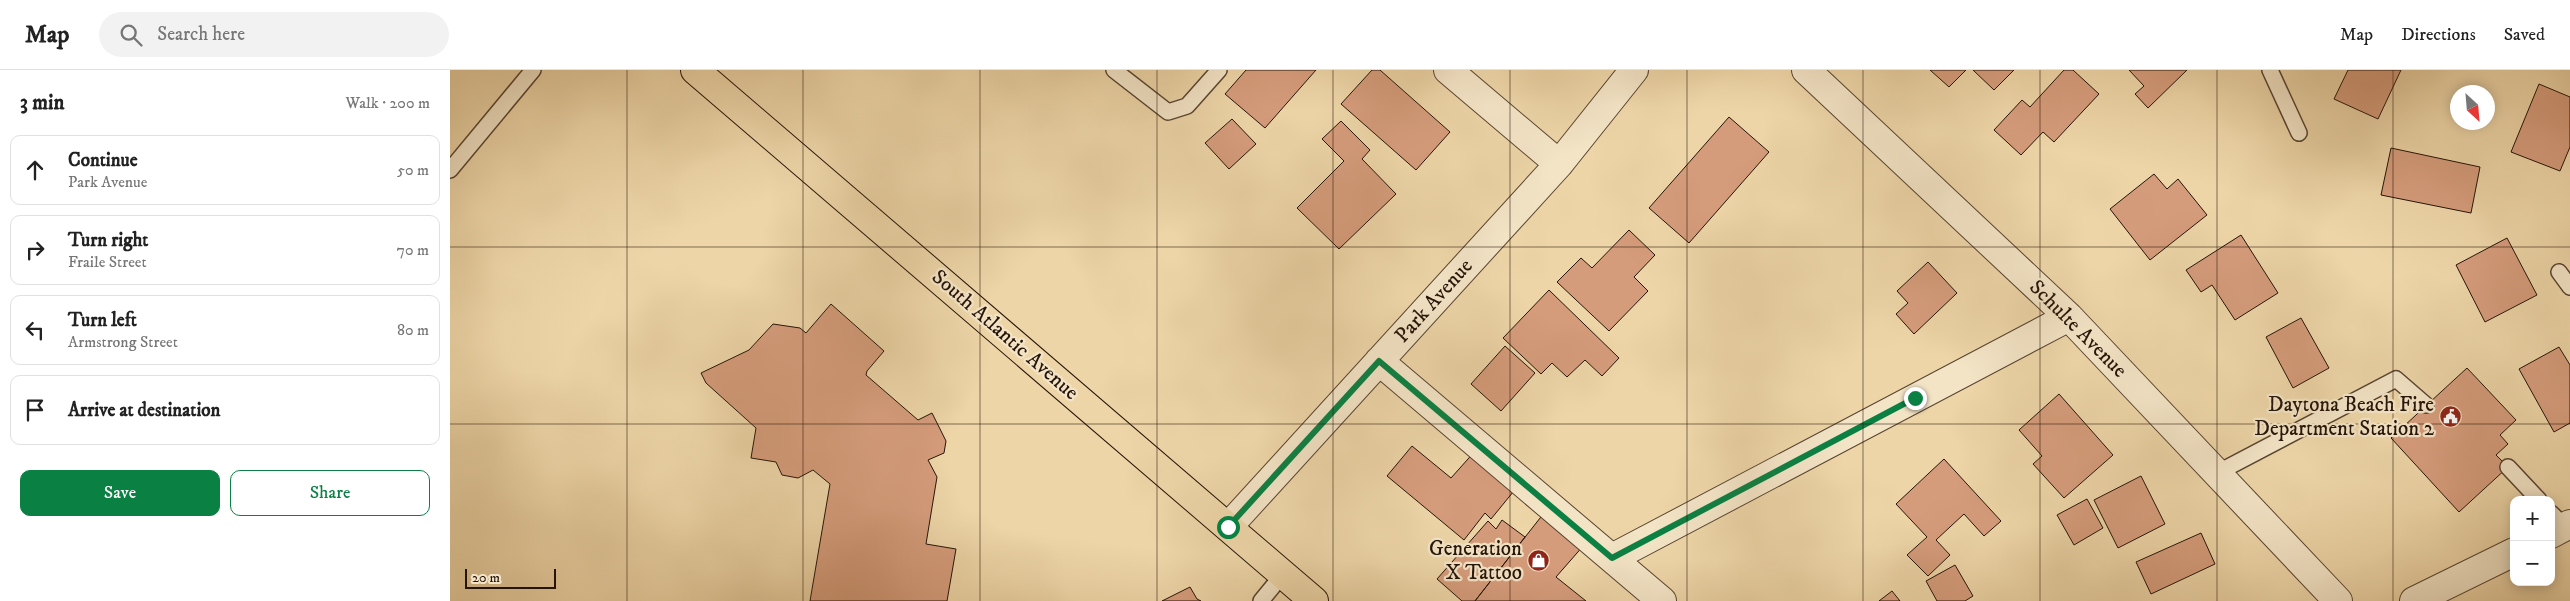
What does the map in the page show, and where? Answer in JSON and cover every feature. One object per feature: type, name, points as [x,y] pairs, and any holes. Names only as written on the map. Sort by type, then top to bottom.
[{"type":"main road","name":"South Atlantic Avenue","points":[[695,70],[1314,601]]},
{"type":"street","points":[[1448,70],[1559,164]]},
{"type":"street","name":"Park Avenue","points":[[1228,527],[1559,164],[1634,70]]},
{"type":"street","name":"Schulte Avenue","points":[[1806,70],[2069,317],[2338,601]]},
{"type":"street","points":[[1612,558],[2069,317]]},
{"type":"street","points":[[1379,361],[1662,601]]},
{"type":"street","points":[[2414,601],[2510,554]]},
{"type":"lane","points":[[450,170],[533,70]]},
{"type":"lane","points":[[1114,70],[1168,112],[1187,106],[1219,70]]},
{"type":"lane","points":[[2270,70],[2299,133]]},
{"type":"lane","points":[[2559,272],[2570,287]]},
{"type":"lane","points":[[2217,472],[2396,379],[2426,405]]},
{"type":"lane","points":[[2508,467],[2535,496]]},
{"type":"lane","points":[[1261,601],[1283,574]]},
{"type":"building","points":[[1246,70],[1316,70],[1265,128],[1225,94]]},
{"type":"building","points":[[1372,70],[1380,70],[1450,132],[1416,170],[1341,104]]},
{"type":"building","points":[[1930,70],[1966,70],[1949,87]]},
{"type":"building","points":[[1973,70],[2014,70],[1994,90]]},
{"type":"building","points":[[2064,70],[2073,70],[2099,94],[2054,142],[2043,132],[2021,155],[1994,130],[2022,100],[2030,107]]},
{"type":"building","points":[[2129,70],[2187,70],[2148,108],[2135,94],[2144,86]]},
{"type":"building","points":[[2348,70],[2401,70],[2378,119],[2334,99]]},
{"type":"building","points":[[2539,84],[2570,97],[2570,147],[2560,171],[2511,152]]},
{"type":"building","points":[[1729,117],[1769,152],[1689,243],[1649,208]]},
{"type":"building","points":[[1232,119],[1256,144],[1229,169],[1205,143]]},
{"type":"building","points":[[1341,121],[1370,150],[1362,159],[1396,194],[1339,249],[1297,208],[1344,161],[1322,139]]},
{"type":"building","points":[[2391,148],[2480,167],[2471,213],[2381,195]]},
{"type":"building","points":[[2154,174],[2167,189],[2178,179],[2207,215],[2150,260],[2110,209]]},
{"type":"building","points":[[1629,230],[1655,255],[1634,277],[1648,291],[1609,331],[1557,282],[1581,258],[1592,268]]},
{"type":"building","points":[[2241,235],[2278,293],[2235,320],[2212,285],[2201,292],[2186,270]]},
{"type":"building","points":[[2507,238],[2537,295],[2485,322],[2456,265]]},
{"type":"building","points":[[1928,262],[1957,293],[1914,334],[1896,314],[1908,303],[1897,291]]},
{"type":"building","points":[[1549,290],[1619,358],[1602,376],[1585,360],[1567,377],[1552,363],[1541,374],[1503,338]]},
{"type":"building","points":[[831,304],[884,351],[867,371],[866,375],[918,420],[932,413],[946,441],[944,453],[928,460],[937,477],[926,544],[956,549],[947,601],[810,601],[830,484],[813,470],[798,478],[782,475],[776,462],[751,458],[756,428],[706,383],[701,373],[749,350],[773,324],[800,328],[806,333]]},
{"type":"building","points":[[2301,318],[2329,368],[2293,388],[2266,337]]},
{"type":"building","points":[[1505,346],[1535,373],[1501,411],[1471,384]]},
{"type":"building","points":[[2559,347],[2570,365],[2570,423],[2554,432],[2519,369]]},
{"type":"building","points":[[2467,368],[2516,420],[2500,435],[2508,444],[2496,455],[2508,467],[2459,512],[2391,438]]},
{"type":"building","points":[[2059,394],[2113,455],[2064,498],[2033,464],[2042,456],[2019,430]]},
{"type":"building","points":[[1412,446],[1451,478],[1476,450],[1518,486],[1491,519],[1485,513],[1464,540],[1387,476]]},
{"type":"building","points":[[1944,459],[2001,521],[1984,536],[1964,514],[1936,540],[1950,555],[1928,576],[1907,555],[1927,537],[1896,504]]},
{"type":"building","points":[[2141,476],[2165,524],[2118,548],[2094,500]]},
{"type":"building","points":[[2087,499],[2103,528],[2074,545],[2057,515]]},
{"type":"building","name":"Generation X Tattoo","points":[[1544,513],[1584,545],[1556,577],[1586,601],[1475,601]]},
{"type":"building","points":[[1502,520],[1525,537],[1475,601],[1462,601],[1437,579],[1488,521],[1496,529]]},
{"type":"building","points":[[2201,533],[2215,564],[2151,594],[2136,562]]},
{"type":"building","points":[[1955,565],[1973,596],[1965,601],[1937,601],[1926,581]]},
{"type":"building","points":[[1190,587],[1197,599],[1201,601],[1162,601]]},
{"type":"building","points":[[1892,591],[1900,601],[1879,601]]},
{"type":"place","name":"Daytona Beach Fire Department Station 2","points":[[2450,417]]},
{"type":"place","name":"Generation X Tattoo","points":[[1538,561]]},
{"type":"route","points":[[1228,527],[1379,361],[1612,558],[1915,398]]}]
